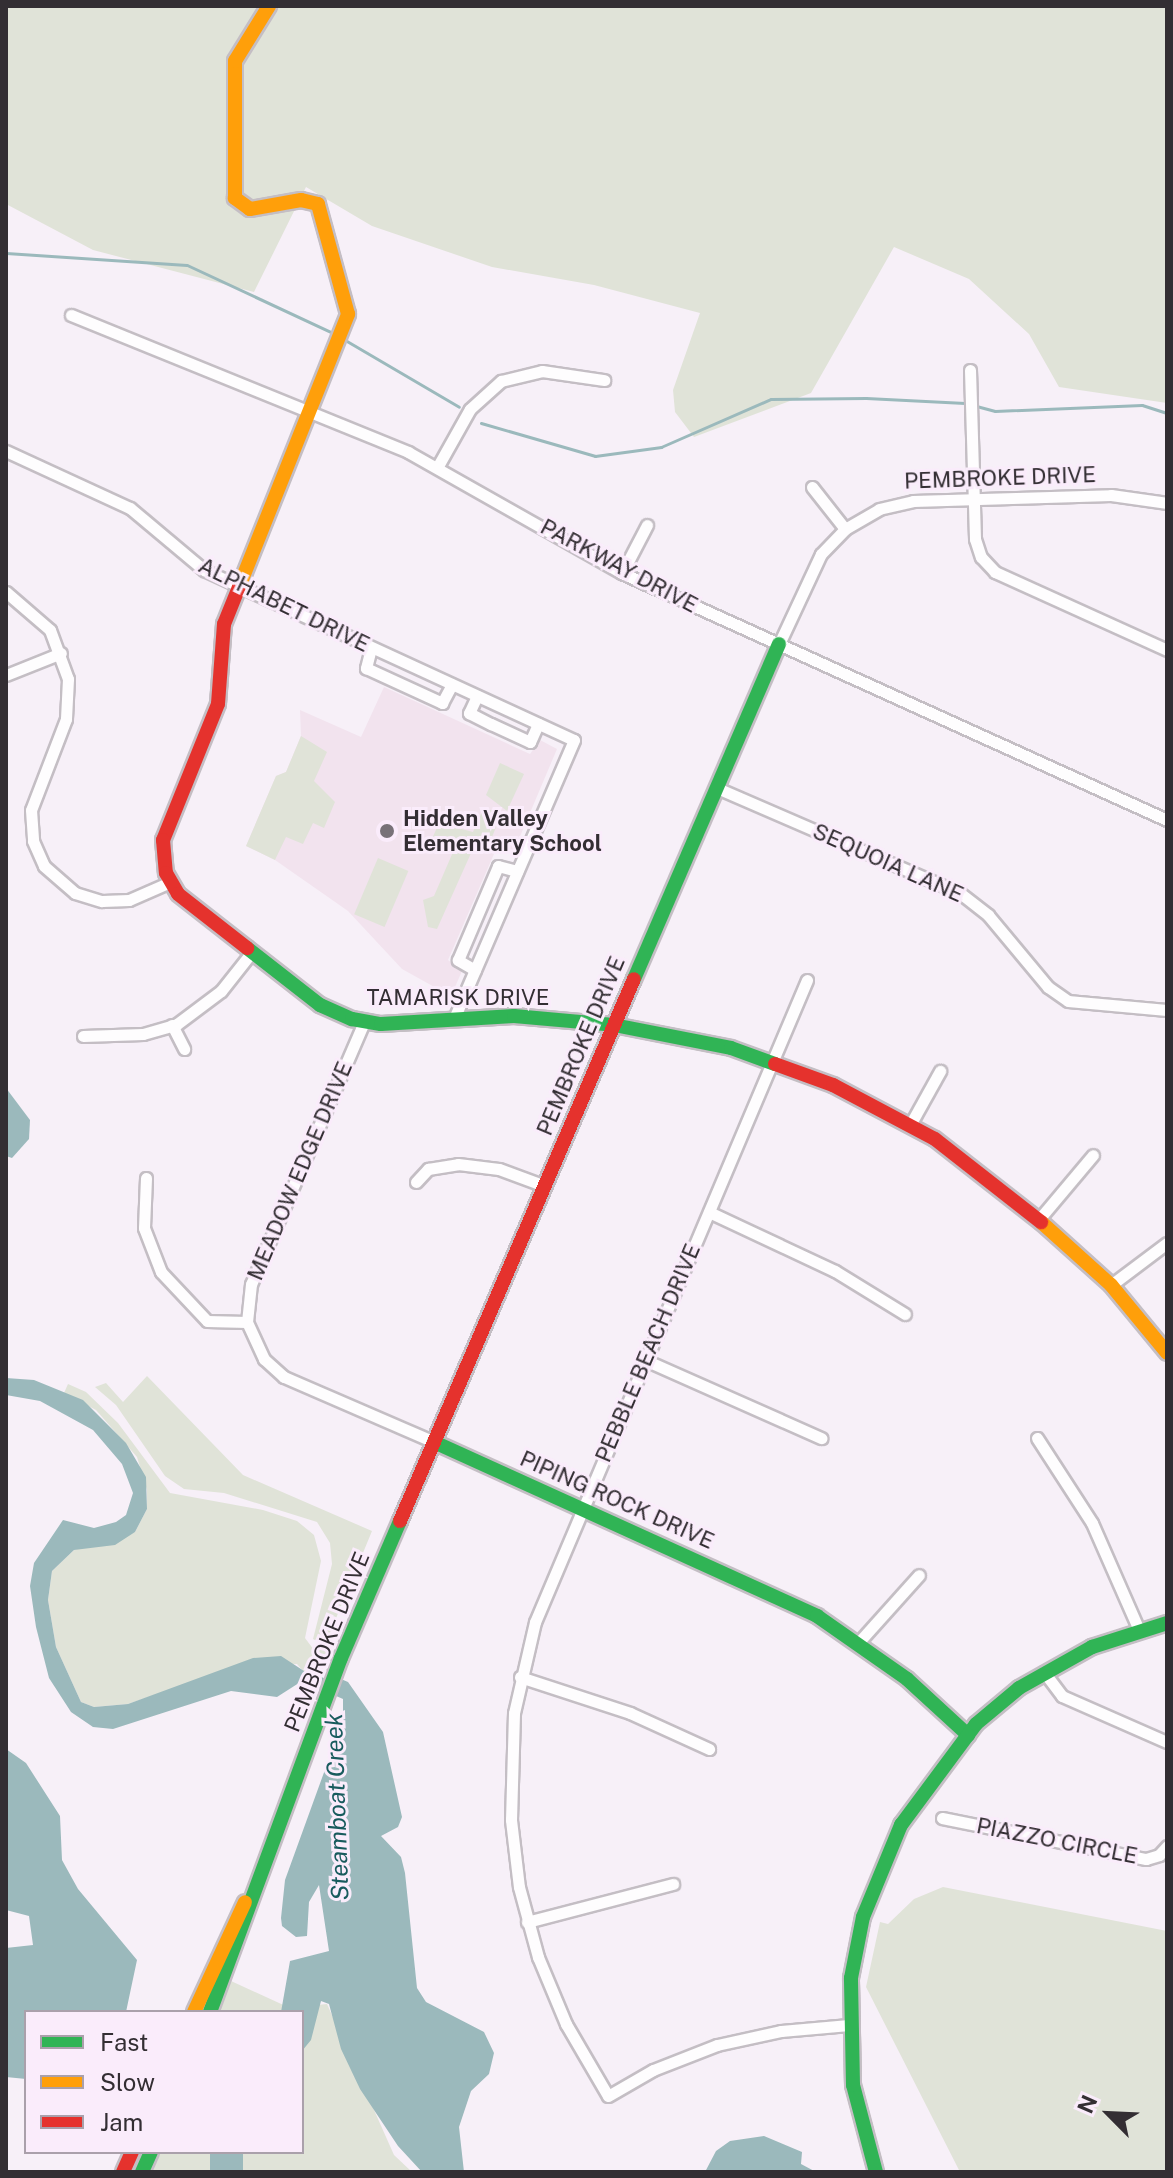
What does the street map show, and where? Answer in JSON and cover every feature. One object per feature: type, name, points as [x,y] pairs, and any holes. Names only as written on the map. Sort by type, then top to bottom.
[{"type":"street","points":[[6,592],[45,624],[61,653],[68,703],[62,734],[33,802],[31,826],[37,853],[62,885],[88,898],[129,900],[170,882],[163,857],[165,829],[218,704],[221,638],[237,587],[348,314],[318,204],[307,200],[250,209],[234,194],[235,61],[269,6]]},
{"type":"street","name":"PARKWAY DRIVE","points":[[71,315],[438,466],[622,573],[1167,820]]},
{"type":"street","points":[[970,370],[977,548],[995,572],[1167,650]]},
{"type":"street","points":[[438,466],[470,409],[501,381],[542,371],[604,380]]},
{"type":"street","name":"ALPHABET DRIVE","points":[[6,451],[130,508],[193,563],[237,587],[574,740],[517,871]]},
{"type":"street","points":[[812,487],[845,529]]},
{"type":"street","name":"PEMBROKE DRIVE","points":[[211,2010],[341,1658],[811,570],[845,529],[897,504],[1111,495],[1167,503]]},
{"type":"street","points":[[622,573],[647,525]]},
{"type":"street","points":[[371,648],[366,668],[442,703],[452,684]]},
{"type":"street","points":[[6,675],[61,653]]},
{"type":"street","points":[[477,696],[469,713],[530,742],[538,724]]},
{"type":"street","name":"SEQUOIA LANE","points":[[717,788],[960,893],[988,915],[1048,987],[1068,1001],[1167,1010]]},
{"type":"street","points":[[454,1019],[475,970],[517,871],[498,866],[458,960],[475,970]]},
{"type":"street","name":"TAMARISK DRIVE","points":[[170,882],[187,904],[320,1005],[364,1022],[514,1016],[614,1025],[774,1061],[910,1125],[1040,1218],[1111,1285],[1167,1353]]},
{"type":"street","points":[[83,1036],[143,1034],[172,1025],[207,1004],[251,953]]},
{"type":"street","name":"PEBBLE BEACH DRIVE","points":[[807,980],[547,1588],[520,1677],[510,1784],[514,1854],[527,1922],[566,2024],[608,2096],[717,2045],[781,2031],[849,2025]]},
{"type":"street","name":"MEADOW EDGE DRIVE","points":[[247,1322],[251,1284],[364,1022]]},
{"type":"street","points":[[172,1025],[184,1049]]},
{"type":"street","points":[[910,1125],[940,1071]]},
{"type":"street","points":[[1040,1218],[1093,1155]]},
{"type":"street","points":[[416,1182],[434,1167],[477,1164],[545,1186]]},
{"type":"street","points":[[146,1178],[144,1228],[161,1272],[207,1321],[247,1322]]},
{"type":"street","points":[[709,1212],[835,1271],[905,1314]]},
{"type":"street","points":[[1111,1285],[1167,1243]]},
{"type":"street","name":"PIPING ROCK DRIVE","points":[[247,1322],[256,1348],[284,1377],[782,1597],[858,1643],[968,1735]]},
{"type":"street","points":[[645,1360],[821,1438]]},
{"type":"street","points":[[1037,1438],[1092,1523],[1139,1630]]},
{"type":"street","points":[[858,1643],[919,1575]]},
{"type":"street","points":[[876,2172],[855,2098],[849,2025],[856,1944],[882,1864],[917,1798],[968,1735],[998,1705],[1044,1672],[1139,1630],[1167,1623]]},
{"type":"street","points":[[1044,1672],[1062,1696],[1167,1742]]},
{"type":"street","points":[[520,1677],[630,1713],[709,1749]]},
{"type":"street","name":"PIAZZO CIRCLE","points":[[942,1818],[1146,1859],[1159,1855],[1167,1846]]},
{"type":"street","points":[[527,1922],[673,1884]]},
{"type":"street","name":"PEMBROKE DRIVE","points":[[195,2010],[233,1922],[251,1896]]},
{"type":"shaded area","points":[[6,6],[1167,6],[1167,403],[1059,387],[1029,334],[969,279],[894,247],[811,393],[694,437],[675,412],[673,390],[700,313],[594,285],[492,267],[372,226],[306,187],[254,292],[93,250],[6,204]]},
{"type":"shaded area","name":"Hidden Valley Elementary School","points":[[384,687],[530,754],[540,740],[557,749],[513,853],[494,854],[448,960],[462,971],[455,987],[438,989],[402,969],[348,911],[275,860],[246,846],[276,776],[286,772],[301,736],[300,710],[361,737]]},
{"type":"shaded area","points":[[301,736],[327,752],[314,781],[335,802],[324,828],[313,823],[303,844],[286,837],[275,860],[246,846],[276,776],[286,772]]},
{"type":"shaded area","points":[[500,763],[524,774],[507,811],[486,795]]},
{"type":"shaded area","points":[[484,807],[501,815],[492,837],[476,842],[437,929],[428,927],[423,900],[434,896],[453,852],[431,841],[439,823],[473,832]]},
{"type":"shaded area","points":[[378,858],[408,871],[385,927],[354,914]]},
{"type":"shaded area","points":[[147,1376],[243,1475],[372,1531],[325,1645],[313,1639],[332,1564],[330,1543],[317,1522],[224,1493],[184,1489],[165,1476],[116,1405],[95,1387],[106,1383],[123,1402]]},
{"type":"shaded area","points":[[68,1384],[86,1392],[118,1423],[170,1493],[263,1510],[297,1521],[314,1535],[321,1561],[305,1638],[314,1650],[331,1650],[322,1671],[303,1671],[297,1664],[238,1666],[128,1704],[94,1707],[81,1702],[56,1647],[48,1600],[52,1571],[74,1550],[135,1532],[147,1509],[147,1490],[137,1457],[96,1410],[64,1393]]},
{"type":"shaded area","points":[[943,1887],[1167,1931],[1167,2172],[960,2172],[866,1987],[880,1922],[888,1924],[914,1899]]},
{"type":"shaded area","points":[[231,1981],[290,2008],[327,2004],[394,2155],[412,2172],[150,2172],[158,2154],[304,2154],[304,2010],[219,2010]]},
{"type":"water","points":[[6,1088],[30,1120],[29,1139],[12,1158],[6,1156]]},
{"type":"water","name":"Steamboat Creek","points":[[6,1378],[34,1380],[83,1400],[126,1443],[146,1477],[147,1509],[135,1532],[115,1545],[74,1550],[52,1571],[48,1600],[56,1647],[81,1702],[94,1707],[128,1704],[253,1658],[281,1656],[304,1671],[322,1671],[348,1682],[383,1732],[402,1817],[398,1827],[381,1836],[401,1857],[405,1873],[417,1988],[426,2002],[484,2032],[494,2053],[489,2074],[471,2091],[459,2127],[464,2172],[422,2172],[398,2146],[360,2089],[341,2049],[329,2004],[321,2001],[311,2040],[304,2049],[304,2010],[281,2010],[290,1961],[329,1951],[319,1885],[309,1902],[307,1936],[296,1937],[282,1926],[281,1918],[285,1880],[343,1720],[343,1699],[302,1681],[277,1697],[231,1691],[113,1729],[93,1727],[71,1712],[49,1678],[36,1627],[30,1586],[34,1563],[63,1520],[94,1528],[116,1522],[126,1515],[133,1493],[122,1464],[93,1430],[40,1401],[6,1395]]},
{"type":"water","points":[[6,1749],[26,1763],[60,1816],[62,1860],[78,1889],[137,1960],[126,2010],[24,2010],[24,2079],[6,2077],[6,1948],[33,1945],[29,1916],[6,1910]]},
{"type":"water","points":[[764,2136],[802,2152],[801,2164],[816,2172],[705,2172],[716,2151],[730,2141]]},
{"type":"water","points":[[210,2154],[243,2154],[243,2172],[210,2172]]},
{"type":"waterway","points":[[6,253],[187,265],[335,334]]},
{"type":"waterway","points":[[345,340],[459,407]]},
{"type":"waterway","points":[[481,423],[595,456],[661,447],[771,399],[866,398],[965,403],[995,411],[1142,405],[1167,413]]},
{"type":"traffic: fast","points":[[634,979],[779,644]]},
{"type":"traffic: fast","points":[[247,948],[320,1005],[352,1019],[381,1024],[514,1016],[614,1025],[731,1048],[775,1064]]},
{"type":"traffic: fast","points":[[434,1442],[817,1616],[907,1679],[968,1735]]},
{"type":"traffic: fast","points":[[211,2010],[341,1658],[400,1521]]},
{"type":"traffic: fast","points":[[876,2172],[853,2085],[851,1978],[863,1917],[901,1825],[976,1724],[1019,1688],[1092,1647],[1167,1623]]},
{"type":"traffic: fast","points":[[142,2172],[150,2154]]},
{"type":"traffic: slow","points":[[239,587],[348,314],[318,204],[301,200],[250,209],[235,198],[235,61],[269,6]]},
{"type":"traffic: slow","points":[[1041,1222],[1111,1285],[1167,1353]]},
{"type":"traffic: slow","points":[[195,2010],[245,1902]]},
{"type":"traffic: jam","points":[[239,587],[224,624],[218,704],[163,840],[166,873],[178,894],[247,948]]},
{"type":"traffic: jam","points":[[400,1521],[634,979]]},
{"type":"traffic: jam","points":[[775,1064],[833,1085],[935,1139],[1041,1222]]},
{"type":"traffic: jam","points":[[123,2172],[131,2154]]},
{"type":"place","name":"Hidden Valley Elementary School","points":[[387,831]]}]
